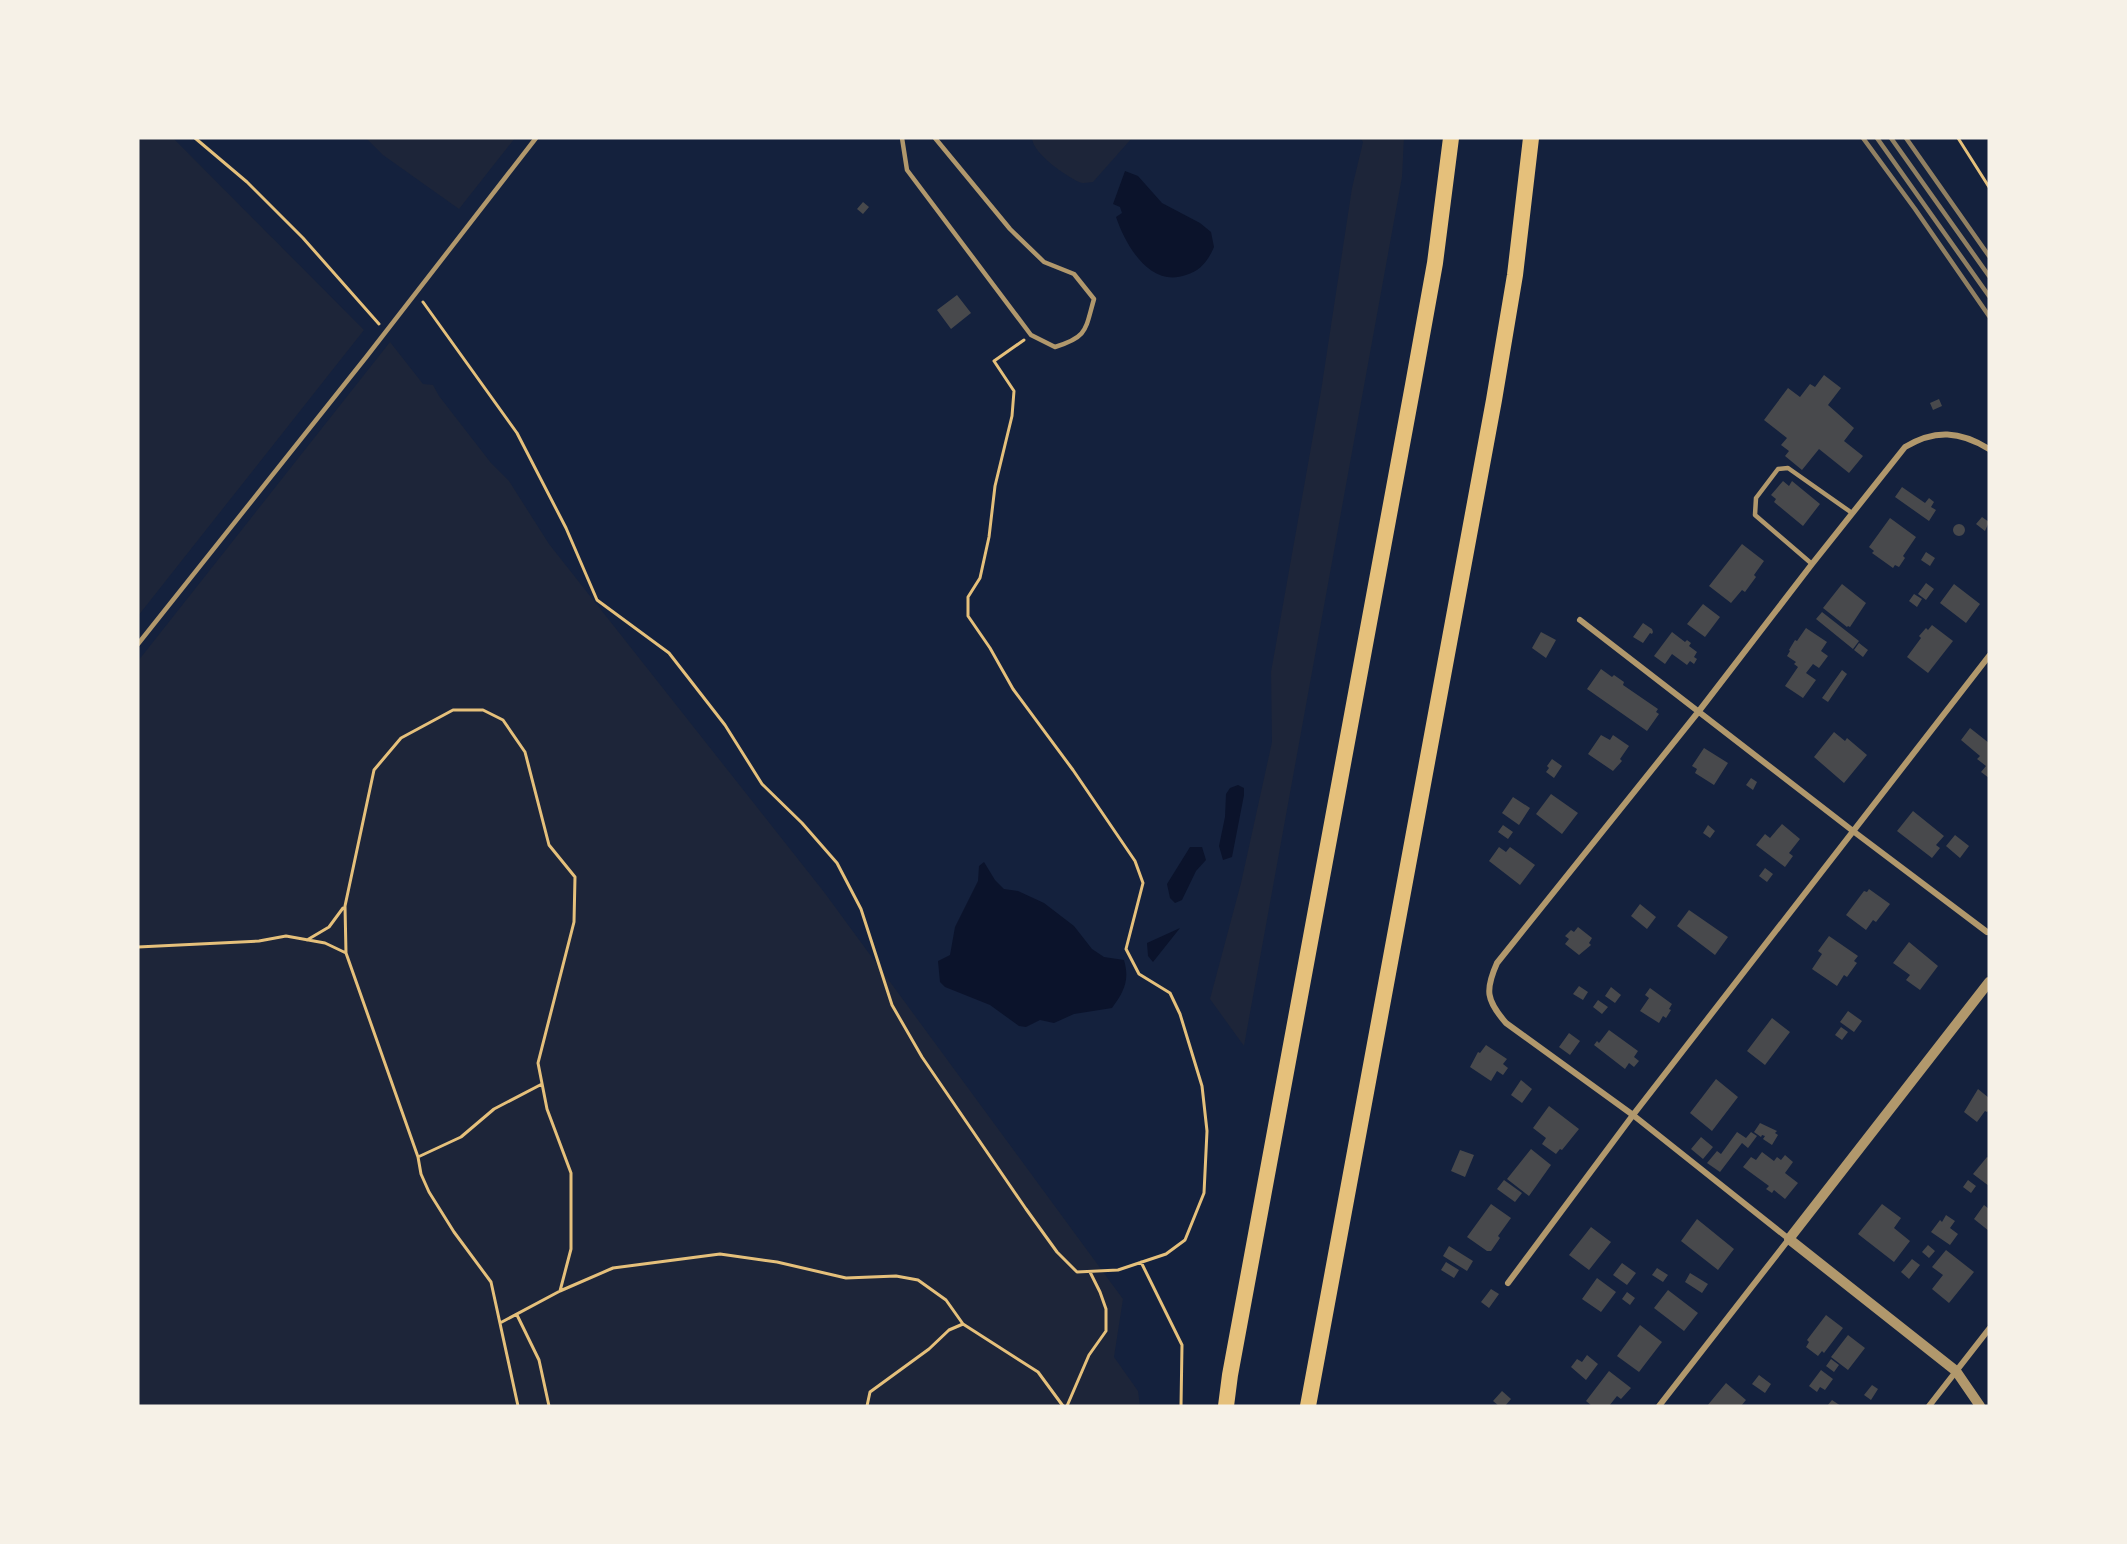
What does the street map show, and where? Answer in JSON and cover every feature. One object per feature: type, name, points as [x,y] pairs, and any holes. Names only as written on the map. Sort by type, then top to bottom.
[{"type":"highway","points":[[1226,1406],[1413,386],[1434,263],[1451,138]]},
{"type":"highway","points":[[1308,1406],[1494,400],[1515,275],[1531,138]]},
{"type":"street","points":[[1980,1406],[1956,1371],[1633,1115],[1506,1023],[1492,1005],[1488,995],[1489,984],[1497,963],[1699,711],[1905,447],[1920,438],[1950,434],[1963,437],[1989,449]]},
{"type":"street","points":[[1580,620],[1987,932]]},
{"type":"street","points":[[1508,1283],[1633,1115],[1989,656]]},
{"type":"street","points":[[1659,1406],[1989,982]]},
{"type":"street","points":[[1929,1406],[1989,1329]]},
{"type":"lane","points":[[138,645],[386,333],[536,138]]},
{"type":"lane","points":[[902,138],[908,170],[1031,335],[1055,347],[1075,341],[1086,328],[1094,299],[1074,274],[1044,262],[1010,229],[935,138]]},
{"type":"lane","points":[[1812,564],[1755,514],[1756,498],[1778,469],[1788,468],[1852,513]]},
{"type":"path","points":[[195,138],[247,182],[303,238],[386,333]]},
{"type":"path","points":[[1958,138],[1989,187]]},
{"type":"path","points":[[417,293],[517,433],[566,528],[597,600],[669,653],[726,725],[762,784],[802,823],[837,863],[861,909],[892,1005],[922,1057],[1058,1252],[1077,1272],[1118,1270],[1166,1254],[1185,1240],[1204,1193],[1207,1131],[1202,1086],[1180,1014],[1170,993],[1139,974],[1126,949],[1143,883],[1135,861],[1013,688],[968,616],[968,597],[980,578],[989,537],[995,486],[1013,408],[1014,391],[994,361],[1031,335]]},
{"type":"path","points":[[518,1406],[491,1281],[454,1232],[429,1192],[421,1174],[418,1157],[346,953],[345,906],[374,770],[401,738],[453,710],[483,710],[502,720],[525,752],[549,845],[575,877],[574,922],[538,1063],[547,1109],[571,1173],[572,1249],[560,1291]]},
{"type":"path","points":[[307,940],[329,927],[345,906]]},
{"type":"path","points":[[138,947],[259,941],[286,936],[325,943],[346,953]]},
{"type":"path","points":[[418,1157],[461,1137],[494,1109],[542,1084]]},
{"type":"path","points":[[500,1323],[560,1291],[613,1268],[720,1254],[777,1262],[846,1278],[896,1276],[918,1281],[946,1300],[963,1324],[1038,1372],[1065,1406],[1089,1355],[1106,1331],[1106,1309],[1090,1272]]},
{"type":"path","points":[[1141,1262],[1182,1345],[1181,1406]]},
{"type":"path","points":[[517,1314],[539,1360],[549,1406]]},
{"type":"path","points":[[867,1406],[870,1392],[929,1349],[949,1330],[963,1324]]},
{"type":"shaded area","points":[[138,138],[173,138],[364,330],[138,616]]},
{"type":"shaded area","points":[[366,138],[515,138],[459,209],[383,155]]},
{"type":"shaded area","points":[[1032,138],[1132,138],[1093,182],[1081,183],[1051,164],[1038,151]]},
{"type":"shaded area","points":[[1360,138],[1404,138],[1402,177],[1244,1046],[1210,999],[1241,883],[1272,742],[1271,672],[1321,391],[1352,188],[1363,142]]},
{"type":"shaded area","points":[[1125,171],[1138,176],[1162,203],[1200,223],[1211,232],[1214,247],[1199,268],[1186,275],[1161,276],[1141,262],[1133,252],[1116,217],[1122,213],[1120,207],[1113,204]]},
{"type":"shaded area","points":[[390,342],[423,384],[433,385],[491,463],[509,481],[549,544],[824,892],[1123,1299],[1114,1357],[1138,1391],[1140,1406],[138,1406],[138,661]]},
{"type":"shaded area","points":[[1238,785],[1244,788],[1244,795],[1232,857],[1223,860],[1219,846],[1225,817],[1226,794],[1230,788]]},
{"type":"shaded area","points":[[1190,847],[1202,847],[1206,860],[1196,871],[1182,900],[1175,903],[1170,898],[1167,884]]},
{"type":"shaded area","points":[[984,862],[995,880],[1004,889],[1018,891],[1044,903],[1074,926],[1092,949],[1104,957],[1124,960],[1125,986],[1112,1008],[1074,1014],[1054,1023],[1040,1020],[1026,1027],[1019,1026],[990,1005],[945,987],[940,982],[938,961],[950,955],[955,927],[978,881],[979,866]]},
{"type":"shaded area","points":[[1180,928],[1153,962],[1148,956],[1147,943]]},
{"type":"building","points":[[863,202],[869,207],[863,214],[857,209]]},
{"type":"building","points":[[957,295],[971,313],[951,329],[937,310]]},
{"type":"building","points":[[1824,375],[1841,388],[1828,405],[1854,428],[1844,441],[1863,456],[1849,473],[1819,449],[1802,470],[1785,456],[1789,451],[1781,445],[1787,438],[1764,420],[1788,388],[1800,397],[1810,384],[1815,387]]},
{"type":"building","points":[[1939,399],[1942,406],[1933,410],[1930,403]]},
{"type":"building","points":[[1783,481],[1789,486],[1792,481],[1820,504],[1803,526],[1774,502],[1776,499],[1771,495]]},
{"type":"building","points":[[1902,487],[1925,503],[1929,498],[1934,502],[1931,507],[1936,510],[1929,521],[1895,497]]},
{"type":"building","points":[[1982,517],[1989,522],[1985,531],[1976,524]]},
{"type":"building","points":[[1890,518],[1916,537],[1903,556],[1905,558],[1899,567],[1895,565],[1893,568],[1872,553],[1874,551],[1869,547]]},
{"type":"building","points":[[1959,524],[1965,530],[1959,536],[1953,530]]},
{"type":"building","points":[[1742,544],[1764,561],[1745,592],[1742,590],[1731,603],[1709,586]]},
{"type":"building","points":[[1926,552],[1935,558],[1930,566],[1921,560]]},
{"type":"building","points":[[1926,583],[1934,589],[1926,600],[1918,594]]},
{"type":"building","points":[[1842,584],[1866,603],[1850,627],[1823,608]]},
{"type":"building","points":[[1954,584],[1980,604],[1966,623],[1940,603]]},
{"type":"building","points":[[1914,594],[1922,599],[1917,607],[1909,601]]},
{"type":"building","points":[[1703,604],[1720,617],[1705,637],[1687,624]]},
{"type":"building","points":[[1822,612],[1859,641],[1853,649],[1816,619]]},
{"type":"building","points":[[1643,623],[1653,632],[1643,643],[1633,637]]},
{"type":"building","points":[[1932,625],[1953,641],[1928,673],[1907,657],[1921,638],[1919,636]]},
{"type":"building","points":[[1806,628],[1827,642],[1821,651],[1828,656],[1819,668],[1813,664],[1806,673],[1816,680],[1803,698],[1785,686],[1798,667],[1794,664],[1796,662],[1787,656],[1789,650]]},
{"type":"building","points":[[1541,632],[1556,640],[1546,658],[1532,648]]},
{"type":"building","points":[[1672,632],[1685,642],[1687,640],[1691,643],[1689,646],[1697,652],[1694,664],[1690,661],[1687,665],[1672,654],[1665,664],[1654,656]]},
{"type":"building","points":[[1859,643],[1868,650],[1863,657],[1854,650]]},
{"type":"building","points":[[1601,669],[1624,682],[1623,685],[1658,709],[1656,712],[1659,714],[1647,731],[1587,689]]},
{"type":"building","points":[[1842,670],[1847,674],[1828,702],[1822,698]]},
{"type":"building","points":[[1970,728],[1989,743],[1989,778],[1981,772],[1986,766],[1977,759],[1980,756],[1961,740]]},
{"type":"building","points":[[1834,732],[1845,741],[1847,738],[1867,755],[1844,783],[1814,757]]},
{"type":"building","points":[[1601,735],[1610,740],[1613,735],[1629,746],[1620,759],[1622,761],[1613,771],[1588,754]]},
{"type":"building","points":[[1704,748],[1728,763],[1714,785],[1695,773],[1697,769],[1692,766]]},
{"type":"building","points":[[1552,759],[1562,766],[1554,778],[1546,772]]},
{"type":"building","points":[[1751,778],[1757,782],[1753,790],[1746,785]]},
{"type":"building","points":[[1551,794],[1578,813],[1562,834],[1536,814]]},
{"type":"building","points":[[1513,797],[1530,808],[1519,825],[1502,813]]},
{"type":"building","points":[[1913,811],[1944,836],[1936,845],[1940,848],[1932,858],[1897,831]]},
{"type":"building","points":[[1782,824],[1800,839],[1789,853],[1793,856],[1785,867],[1756,845],[1765,834],[1770,838]]},
{"type":"building","points":[[1503,825],[1513,832],[1508,839],[1498,832]]},
{"type":"building","points":[[1708,825],[1715,831],[1710,838],[1703,833]]},
{"type":"building","points":[[1955,835],[1969,846],[1960,858],[1946,846]]},
{"type":"building","points":[[1499,847],[1506,852],[1510,847],[1535,865],[1520,885],[1489,861]]},
{"type":"building","points":[[1765,868],[1773,874],[1767,882],[1759,876]]},
{"type":"building","points":[[1869,889],[1890,904],[1876,922],[1873,920],[1866,930],[1846,915],[1864,891],[1867,892]]},
{"type":"building","points":[[1640,904],[1656,917],[1647,929],[1631,916]]},
{"type":"building","points":[[1689,910],[1728,937],[1715,955],[1677,926]]},
{"type":"building","points":[[1578,927],[1592,938],[1589,943],[1591,945],[1579,955],[1565,944],[1569,939],[1565,936],[1571,930],[1574,932]]},
{"type":"building","points":[[1829,936],[1858,956],[1854,961],[1857,963],[1847,977],[1844,975],[1837,986],[1812,969],[1822,954],[1818,951]]},
{"type":"building","points":[[1909,942],[1938,966],[1920,990],[1906,980],[1910,975],[1893,963]]},
{"type":"building","points":[[1579,986],[1588,992],[1583,1000],[1573,994]]},
{"type":"building","points":[[1611,987],[1621,995],[1615,1003],[1605,996]]},
{"type":"building","points":[[1650,988],[1672,1004],[1666,1018],[1663,1016],[1659,1023],[1640,1011],[1649,998],[1645,995]]},
{"type":"building","points":[[1598,1000],[1608,1007],[1602,1014],[1593,1007]]},
{"type":"building","points":[[1848,1011],[1862,1021],[1854,1032],[1840,1022]]},
{"type":"building","points":[[1772,1018],[1790,1032],[1765,1065],[1747,1051]]},
{"type":"building","points":[[1841,1027],[1848,1032],[1842,1040],[1835,1035]]},
{"type":"building","points":[[1609,1030],[1638,1051],[1634,1057],[1639,1061],[1634,1067],[1629,1063],[1625,1069],[1594,1045],[1597,1041],[1599,1043]]},
{"type":"building","points":[[1569,1033],[1580,1041],[1570,1055],[1559,1047]]},
{"type":"building","points":[[1486,1045],[1507,1059],[1503,1064],[1508,1068],[1503,1075],[1497,1071],[1491,1081],[1470,1067],[1478,1052],[1480,1053]]},
{"type":"building","points":[[1716,1079],[1738,1097],[1712,1131],[1690,1113]]},
{"type":"building","points":[[1521,1080],[1532,1089],[1522,1103],[1511,1095]]},
{"type":"building","points":[[1978,1089],[1989,1098],[1989,1110],[1985,1111],[1977,1122],[1964,1112]]},
{"type":"building","points":[[1549,1106],[1579,1129],[1556,1154],[1542,1144],[1546,1138],[1533,1128]]},
{"type":"building","points":[[1760,1123],[1777,1131],[1775,1133],[1778,1135],[1772,1145],[1763,1139],[1765,1136],[1761,1137],[1754,1132]]},
{"type":"building","points":[[1737,1132],[1746,1138],[1751,1132],[1757,1136],[1748,1148],[1742,1143],[1720,1172],[1707,1163],[1717,1151],[1721,1154]]},
{"type":"building","points":[[1701,1137],[1713,1147],[1703,1159],[1691,1149]]},
{"type":"building","points":[[1531,1149],[1551,1165],[1529,1196],[1507,1179]]},
{"type":"building","points":[[1460,1150],[1474,1155],[1465,1177],[1451,1171]]},
{"type":"building","points":[[1762,1152],[1774,1161],[1777,1157],[1781,1160],[1785,1155],[1793,1162],[1785,1173],[1798,1183],[1785,1199],[1774,1190],[1772,1193],[1766,1189],[1769,1186],[1743,1167],[1751,1157],[1756,1160]]},
{"type":"building","points":[[1987,1157],[1989,1158],[1989,1186],[1973,1174]]},
{"type":"building","points":[[1504,1180],[1522,1193],[1515,1202],[1497,1189]]},
{"type":"building","points":[[1968,1180],[1976,1186],[1971,1193],[1963,1187]]},
{"type":"building","points":[[1491,1204],[1511,1218],[1491,1251],[1487,1251],[1467,1237]]},
{"type":"building","points":[[1882,1204],[1901,1218],[1894,1228],[1910,1241],[1894,1262],[1858,1234]]},
{"type":"building","points":[[1984,1205],[1989,1209],[1989,1231],[1974,1219]]},
{"type":"building","points":[[1946,1215],[1955,1221],[1950,1228],[1958,1234],[1950,1245],[1931,1232]]},
{"type":"building","points":[[1697,1219],[1734,1249],[1718,1270],[1681,1241]]},
{"type":"building","points":[[1591,1227],[1611,1242],[1589,1270],[1569,1255]]},
{"type":"building","points":[[1928,1245],[1935,1251],[1929,1258],[1922,1252]]},
{"type":"building","points":[[1449,1246],[1473,1261],[1467,1271],[1443,1256]]},
{"type":"building","points":[[1946,1250],[1974,1272],[1949,1303],[1932,1289],[1943,1275],[1932,1267]]},
{"type":"building","points":[[1912,1259],[1920,1265],[1909,1279],[1901,1272]]},
{"type":"building","points":[[1446,1262],[1459,1270],[1454,1278],[1441,1270]]},
{"type":"building","points":[[1622,1263],[1636,1273],[1627,1285],[1613,1275]]},
{"type":"building","points":[[1657,1268],[1668,1275],[1663,1282],[1652,1275]]},
{"type":"building","points":[[1690,1273],[1708,1284],[1702,1293],[1685,1282]]},
{"type":"building","points":[[1597,1278],[1616,1292],[1601,1312],[1582,1299]]},
{"type":"building","points":[[1491,1289],[1499,1294],[1489,1308],[1481,1302]]},
{"type":"building","points":[[1668,1290],[1698,1313],[1684,1331],[1654,1308]]},
{"type":"building","points":[[1627,1292],[1635,1298],[1630,1305],[1622,1299]]},
{"type":"building","points":[[1826,1315],[1843,1328],[1824,1353],[1822,1351],[1818,1356],[1806,1347],[1809,1342],[1807,1340]]},
{"type":"building","points":[[1640,1325],[1662,1342],[1639,1372],[1617,1356]]},
{"type":"building","points":[[1848,1335],[1865,1348],[1848,1370],[1831,1357]]},
{"type":"building","points":[[1587,1355],[1598,1364],[1586,1380],[1571,1367],[1577,1359],[1582,1362]]},
{"type":"building","points":[[1831,1359],[1839,1365],[1834,1372],[1826,1366]]},
{"type":"building","points":[[1821,1370],[1833,1379],[1825,1390],[1820,1387],[1817,1392],[1809,1386]]},
{"type":"building","points":[[1609,1371],[1631,1388],[1621,1399],[1617,1396],[1609,1406],[1592,1406],[1586,1401]]},
{"type":"building","points":[[1759,1375],[1771,1384],[1765,1393],[1752,1384]]},
{"type":"building","points":[[1726,1383],[1746,1400],[1741,1406],[1707,1406]]},
{"type":"building","points":[[1872,1385],[1878,1389],[1871,1400],[1864,1395]]},
{"type":"building","points":[[1502,1391],[1511,1399],[1505,1406],[1499,1406],[1493,1401]]},
{"type":"building","points":[[1832,1400],[1841,1406],[1827,1406]]},
{"type":"railway","points":[[1863,138],[1989,316]]},
{"type":"railway","points":[[1877,138],[1989,296]]},
{"type":"railway","points":[[1891,138],[1989,276]]},
{"type":"railway","points":[[1906,138],[1989,256]]}]
